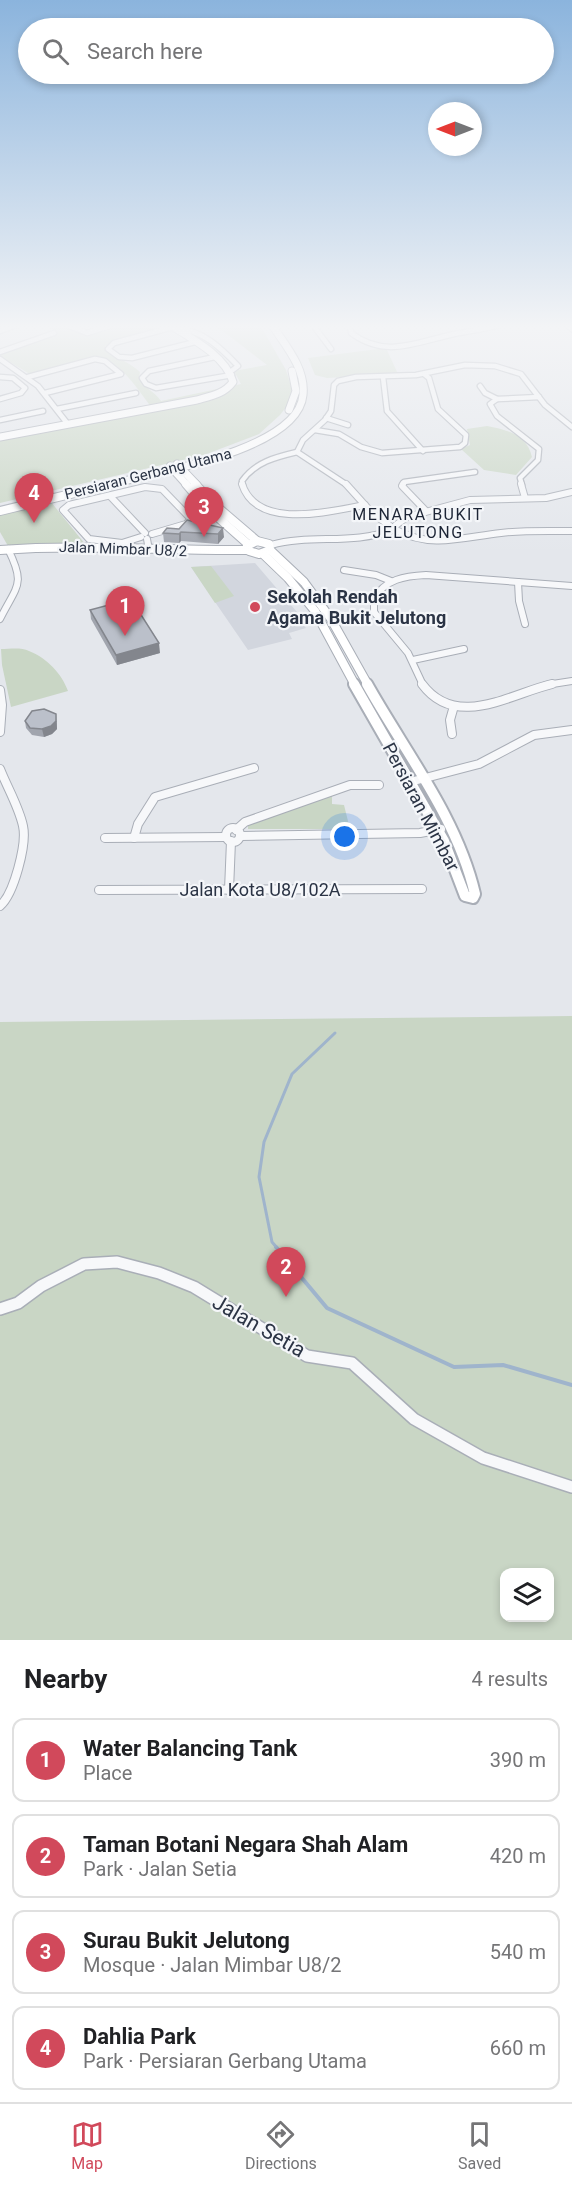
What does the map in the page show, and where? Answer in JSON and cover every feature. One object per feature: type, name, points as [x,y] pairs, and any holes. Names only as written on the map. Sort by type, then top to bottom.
[{"type":"street","points":[[51,402],[67,423]]},
{"type":"street","points":[[57,409],[94,402]]},
{"type":"street","points":[[0,437],[180,402]]},
{"type":"street","name":"Persiaran Gerbang Utama","points":[[0,512],[175,467],[220,453],[247,442],[273,427],[290,409],[294,402]]},
{"type":"street","name":"Persiaran Gerbang Utama","points":[[0,507],[229,454],[255,444],[283,426],[296,412],[301,402]]},
{"type":"street","points":[[333,402],[326,418],[303,440],[297,452],[253,468],[242,481],[245,493],[264,508],[283,515],[298,515],[365,505]]},
{"type":"street","points":[[386,402],[387,411],[423,451]]},
{"type":"street","points":[[315,430],[339,434],[361,447],[377,452],[460,447],[466,438],[465,432],[438,409],[436,402]]},
{"type":"street","points":[[493,402],[490,404],[494,413],[523,432],[538,449],[538,460],[520,478],[525,498]]},
{"type":"street","points":[[543,402],[572,427]]},
{"type":"street","points":[[0,420],[43,411]]},
{"type":"street","points":[[326,418],[348,425]]},
{"type":"street","points":[[297,452],[344,482],[365,505],[392,527],[418,540],[438,542],[492,534],[572,531]]},
{"type":"street","points":[[175,467],[204,505],[251,545],[268,548]]},
{"type":"street","points":[[426,511],[404,491],[402,486],[404,482],[475,472]]},
{"type":"street","points":[[157,487],[191,517],[191,520],[186,524],[146,536],[122,543],[89,539],[63,511],[69,505],[157,487]]},
{"type":"street","points":[[251,545],[252,553],[299,538],[362,539],[380,536],[406,517],[470,500],[552,497],[572,492]]},
{"type":"street","points":[[110,495],[146,536],[149,550]]},
{"type":"street","name":"Jalan Mimbar U8/2","points":[[4,550],[56,546],[203,552],[251,545]]},
{"type":"street","name":"Persiaran Mimbar","points":[[268,548],[304,582],[326,610],[452,827],[469,869],[475,896],[471,899],[465,896],[453,861],[437,830],[377,726],[315,611],[268,548]]},
{"type":"street","points":[[0,619],[20,579],[18,569],[4,550]]},
{"type":"street","points":[[344,570],[372,574],[391,581],[424,576],[572,586]]},
{"type":"street","points":[[391,581],[374,598],[372,610],[413,660],[416,674],[429,693],[438,700],[468,708],[484,706],[549,682],[572,681]]},
{"type":"street","points":[[518,582],[518,596],[525,624]]},
{"type":"street","points":[[413,660],[464,649]]},
{"type":"street","points":[[0,690],[3,705],[0,732]]},
{"type":"street","points":[[452,734],[450,720],[454,706]]},
{"type":"street","points":[[410,782],[479,764],[540,733],[572,730]]},
{"type":"street","points":[[134,838],[138,824],[155,797],[254,768]]},
{"type":"street","points":[[0,769],[23,826],[23,832],[12,888],[8,900],[0,906]]},
{"type":"street","points":[[105,838],[237,841],[244,822],[350,785],[379,784]]},
{"type":"street","points":[[239,833],[420,833],[452,827]]},
{"type":"street","points":[[228,839],[229,890]]},
{"type":"street","name":"Jalan Kota U8/102A","points":[[99,890],[422,889]]},
{"type":"street","name":"Jalan Setia","points":[[0,1309],[18,1303],[41,1286],[84,1264],[117,1262],[159,1273],[194,1287],[307,1356],[352,1363],[414,1419],[483,1458],[572,1487]]},
{"type":"shaded area","name":"Sekolah Rendah Agama Bukit Jelutong","points":[[255,563],[303,619],[302,624],[306,628],[289,633],[292,639],[248,650],[191,567]]},
{"type":"green space","points":[[147,402],[289,402],[280,415],[259,434],[204,455],[0,503],[0,440],[153,409]]},
{"type":"green space","points":[[487,426],[516,435],[526,443],[532,457],[516,475],[484,470],[461,449],[470,445],[467,429]]},
{"type":"green space","points":[[51,502],[85,544],[8,546],[0,532],[0,515]]},
{"type":"green space","points":[[211,566],[234,596],[215,603],[191,567]]},
{"type":"green space","points":[[1,649],[23,649],[42,658],[58,673],[68,691],[11,707]]},
{"type":"green space","points":[[332,796],[332,804],[344,805],[350,829],[248,829],[248,825]]},
{"type":"green space","points":[[572,1016],[572,1640],[0,1640],[0,1022]]},
{"type":"building","points":[[187,520],[223,528],[218,534],[163,533],[167,528],[179,529]]},
{"type":"building","points":[[131,599],[159,643],[116,655],[90,610]]},
{"type":"building","points":[[44,709],[56,714],[56,721],[51,726],[42,729],[30,728],[25,721],[32,711]]},
{"type":"waterway","points":[[278,1249],[272,1242],[259,1177],[264,1142],[292,1074],[335,1033]]},
{"type":"waterway","points":[[276,1247],[327,1308],[454,1367],[503,1365],[572,1385]]},
{"type":"place","name":"Dahlia Park","points":[[34,523]]},
{"type":"place","name":"Surau Bukit Jelutong","points":[[204,537]]},
{"type":"place","name":"Sekolah Rendah Agama Bukit Jelutong","points":[[255,607]]},
{"type":"place","name":"Water Balancing Tank","points":[[125,636]]},
{"type":"place","name":"Taman Botani Negara Shah Alam","points":[[286,1297]]},
{"type":"district","name":"MENARA BUKIT JELUTONG","points":[[418,523]]}]
